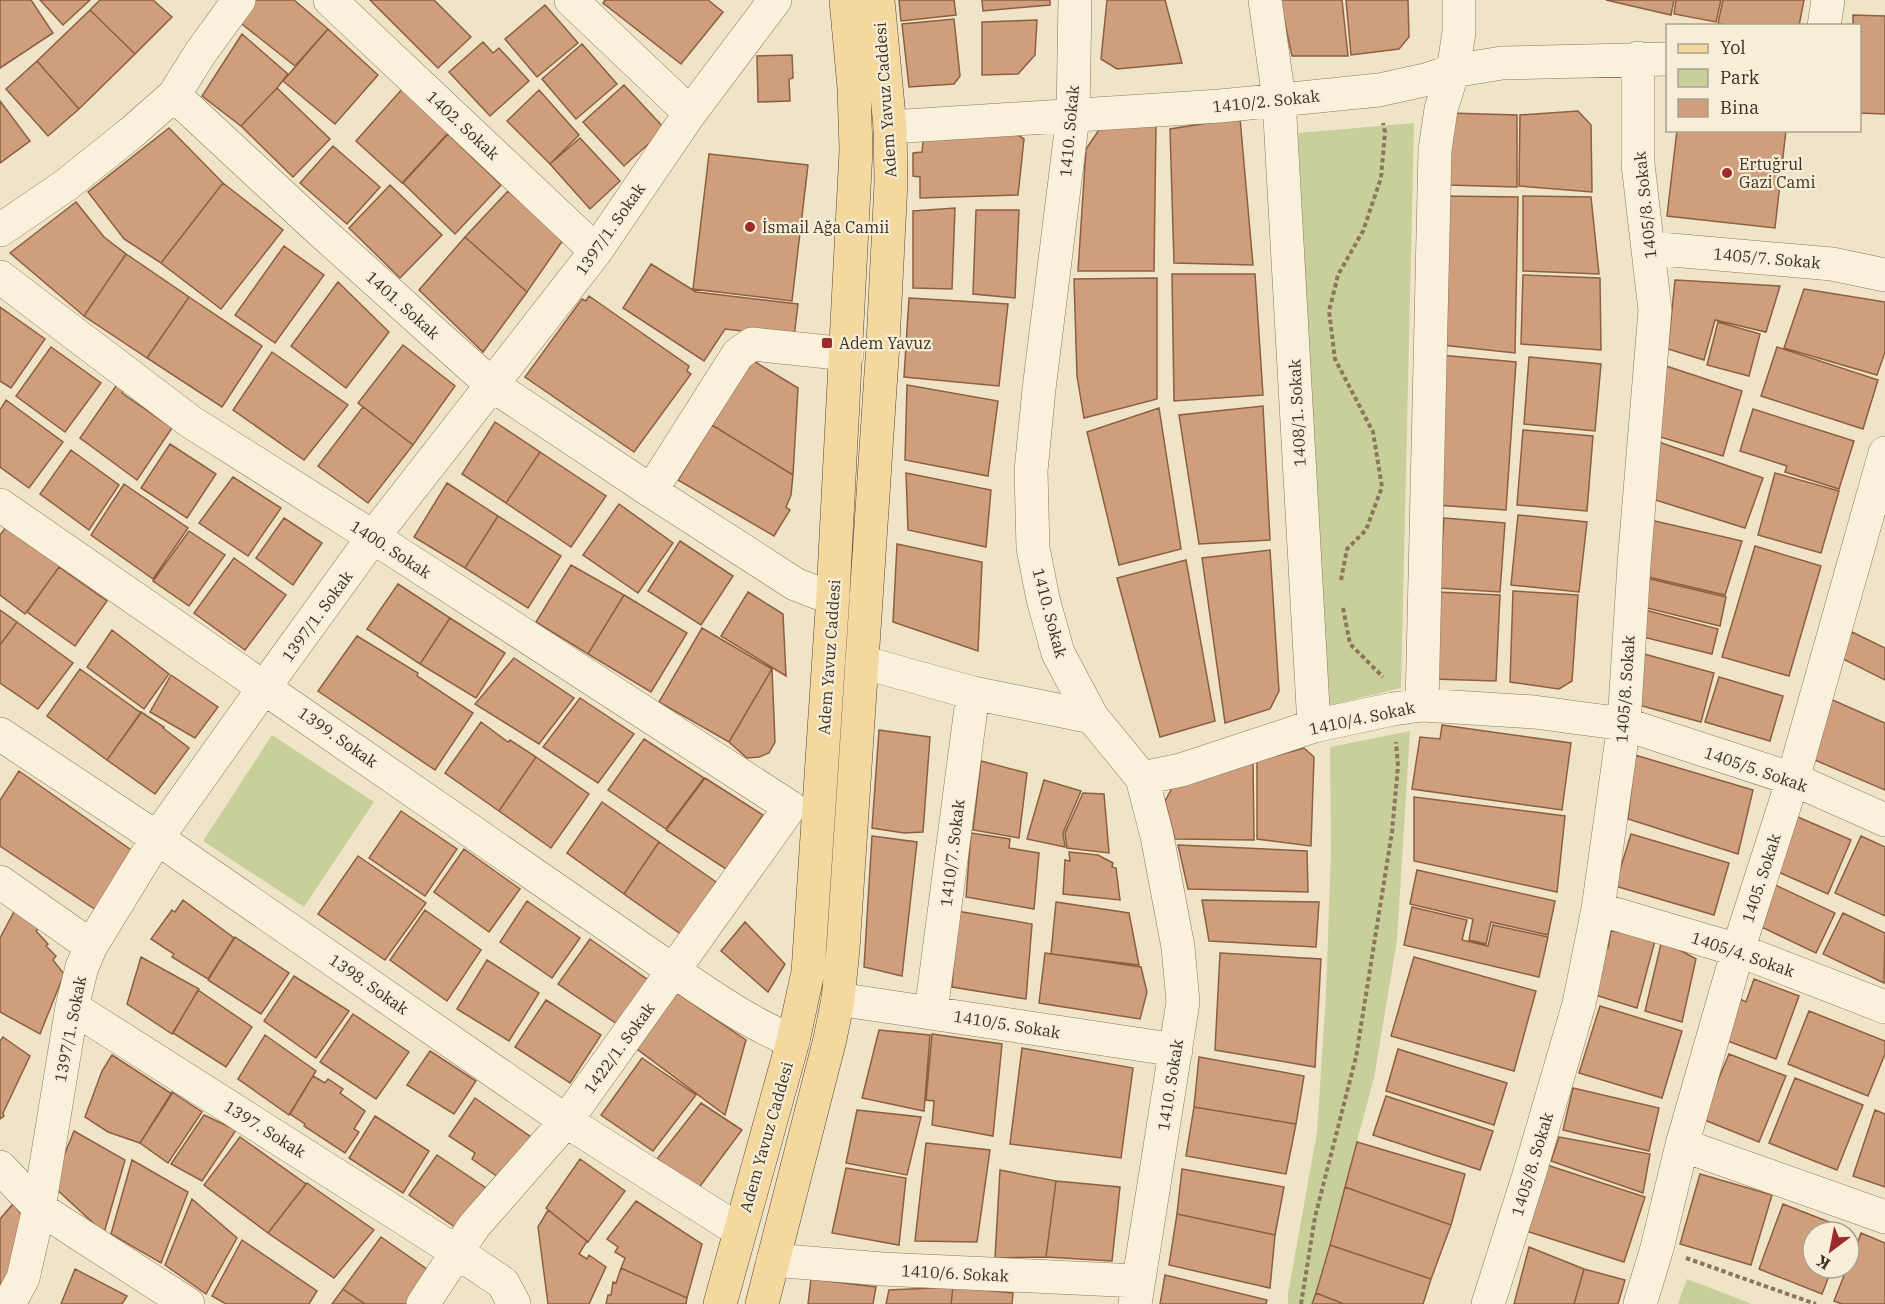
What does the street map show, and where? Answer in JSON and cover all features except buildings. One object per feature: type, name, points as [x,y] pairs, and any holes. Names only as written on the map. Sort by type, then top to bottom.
[{"type":"main road","name":"Adem Yavuz Caddesi","points":[[720,1304],[793,1041],[808,972],[805,807],[833,595],[856,150],[854,88],[846,0]]},
{"type":"main road","name":"Adem Yavuz Caddesi","points":[[762,1304],[830,1039],[838,999],[852,826],[891,182],[890,127],[878,0]]},
{"type":"street","points":[[0,230],[66,185],[131,134],[174,95],[201,52],[239,0]]},
{"type":"street","name":"1402. Sokak","points":[[330,0],[596,250]]},
{"type":"street","points":[[570,0],[690,113]]},
{"type":"street","name":"1397/1. Sokak","points":[[9,1304],[23,1278],[39,1208],[72,1006],[82,967],[91,946],[157,838],[374,537],[596,250],[690,113],[775,0]]},
{"type":"street","name":"1410. Sokak","points":[[1075,0],[1073,116],[1031,471],[1033,548],[1043,600],[1058,653],[1092,717],[1142,778],[1157,836],[1178,947],[1183,1002],[1137,1292]]},
{"type":"street","name":"1408/1. Sokak","points":[[1265,0],[1279,99],[1314,726]]},
{"type":"street","points":[[1408,707],[1435,150],[1441,109],[1453,70],[1459,32],[1459,0]]},
{"type":"street","points":[[1824,24],[1828,0]]},
{"type":"street","name":"1410/2. Sokak","points":[[890,127],[1220,106],[1379,90],[1428,79],[1453,70],[1502,63],[1653,58]]},
{"type":"street","name":"1405/8. Sokak","points":[[1488,1304],[1579,1004],[1598,909],[1624,724],[1636,529],[1655,310],[1638,164],[1653,58]]},
{"type":"street","name":"1401. Sokak","points":[[174,95],[492,385],[795,584],[818,593],[833,595]]},
{"type":"street","name":"1405/7. Sokak","points":[[1649,248],[1832,264],[1885,275]]},
{"type":"street","name":"1400. Sokak","points":[[0,277],[191,422],[805,807]]},
{"type":"street","points":[[651,491],[738,354],[752,344],[847,354]]},
{"type":"street","name":"1405. Sokak","points":[[1640,1304],[1657,1248],[1682,1145],[1738,950],[1874,539],[1885,453]]},
{"type":"street","name":"1399. Sokak","points":[[0,505],[675,972],[737,1013],[768,1031],[793,1041]]},
{"type":"street","points":[[862,662],[973,693],[1092,717]]},
{"type":"street","name":"1410/7. Sokak","points":[[932,1012],[973,693]]},
{"type":"street","name":"1410/4. Sokak","points":[[1142,778],[1181,770],[1314,726],[1408,707],[1534,712],[1624,724]]},
{"type":"street","name":"1405/5. Sokak","points":[[1624,724],[1793,779],[1885,820]]},
{"type":"street","name":"1398. Sokak","points":[[0,734],[157,838],[566,1121],[740,1232]]},
{"type":"street","name":"1422/1. Sokak","points":[[423,1304],[474,1226],[566,1121],[675,972],[805,807]]},
{"type":"street","points":[[0,882],[91,946]]},
{"type":"street","name":"1405/4. Sokak","points":[[1598,909],[1738,950],[1885,1007]]},
{"type":"street","name":"1410/5. Sokak","points":[[838,999],[1176,1050]]},
{"type":"street","name":"1397. Sokak","points":[[72,1006],[503,1283],[514,1304]]},
{"type":"street","points":[[1682,1145],[1885,1217]]},
{"type":"street","points":[[0,1167],[39,1208],[188,1304]]},
{"type":"street","name":"1410/6. Sokak","points":[[773,1260],[1137,1292]]},
{"type":"path","points":[[1339,590],[1347,549],[1366,530],[1382,487],[1373,432],[1335,359],[1329,311],[1338,275],[1363,231],[1381,178],[1385,132],[1379,90]]},
{"type":"path","points":[[1301,1304],[1315,1217],[1356,1057],[1392,832],[1398,766],[1408,707],[1384,678],[1350,644],[1341,601]]},
{"type":"path","points":[[1657,1248],[1816,1304]]},
{"type":"green space","points":[[1414,123],[1401,688],[1327,706],[1298,133]]},
{"type":"green space","points":[[1410,731],[1397,940],[1374,1078],[1313,1304],[1288,1304],[1317,1132],[1326,994],[1331,851],[1330,747]]},
{"type":"green space","points":[[272,735],[374,802],[304,907],[203,841]]},
{"type":"green space","points":[[1687,1279],[1752,1304],[1678,1304]]},
{"type":"place","name":"Ertuğrul Gazi Cami","points":[[1727,173]]},
{"type":"place","name":"İsmail Ağa Camii","points":[[750,227]]},
{"type":"place","name":"Adem Yavuz","points":[[827,343]]}]
